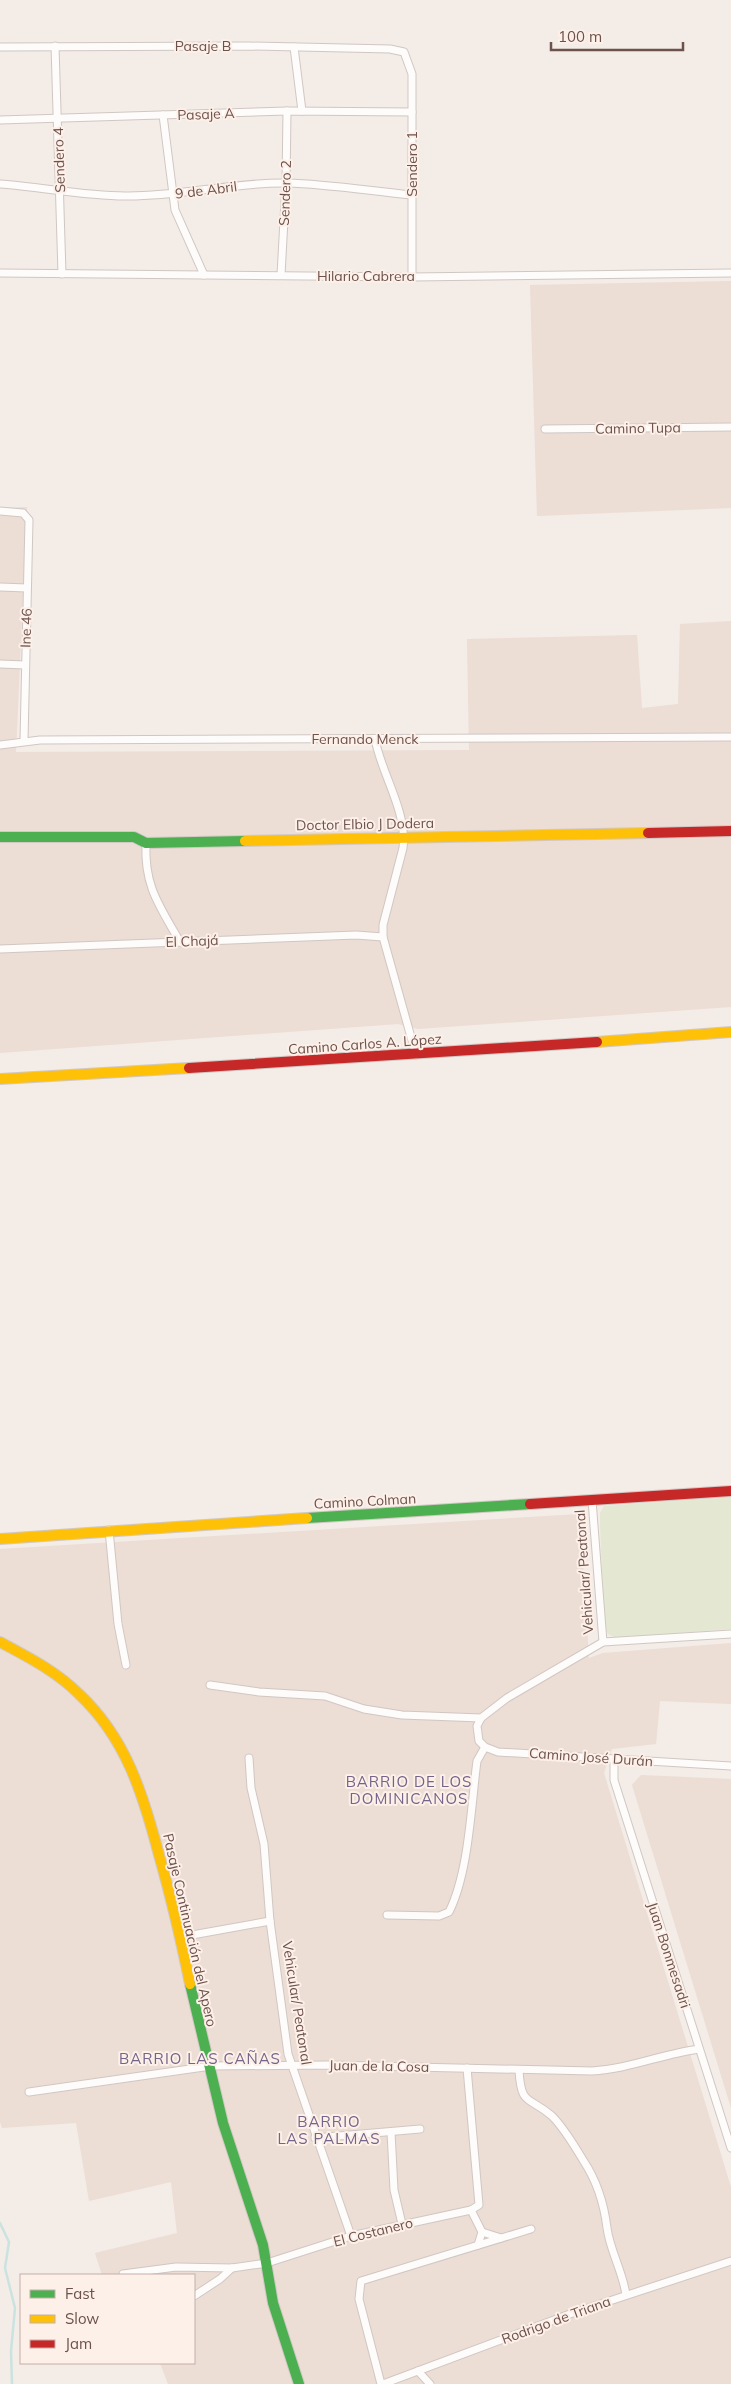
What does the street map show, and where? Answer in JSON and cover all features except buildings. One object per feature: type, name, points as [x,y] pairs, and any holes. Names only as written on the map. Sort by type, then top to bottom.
[{"type":"street","name":"Sendero 4","points":[[55,46],[62,274]]},
{"type":"street","name":"Pasaje B","points":[[0,47],[294,47],[390,49],[404,52]]},
{"type":"street","points":[[294,47],[302,111]]},
{"type":"street","name":"Sendero 1","points":[[404,52],[412,74],[412,276]]},
{"type":"street","name":"Pasaje A","points":[[0,120],[287,111],[412,112]]},
{"type":"street","name":"Sendero 2","points":[[280,275],[286,183],[287,111]]},
{"type":"street","points":[[163,115],[175,210],[204,275]]},
{"type":"street","name":"9 de Abril","points":[[0,184],[60,192],[122,196],[172,195],[223,187],[286,183],[412,195]]},
{"type":"street","name":"Hilario Cabrera","points":[[0,273],[412,276],[731,273]]},
{"type":"street","name":"Camino Tupa","points":[[545,429],[731,427]]},
{"type":"street","name":"Ine 46","points":[[0,511],[18,512],[29,520],[24,740]]},
{"type":"street","points":[[0,587],[27,588]]},
{"type":"street","points":[[0,664],[25,665]]},
{"type":"street","name":"Fernando Menck","points":[[0,745],[24,740],[731,737]]},
{"type":"street","points":[[375,739],[400,817],[404,837],[403,848],[383,925],[383,937],[416,1055]]},
{"type":"street","name":"Doctor Elbio J Dodera","points":[[0,837],[134,837],[146,842],[731,831]]},
{"type":"street","points":[[146,842],[146,873],[153,892],[180,942]]},
{"type":"street","name":"El Chajá","points":[[0,950],[356,935],[383,937]]},
{"type":"street","name":"Camino Carlos A. López","points":[[0,1079],[416,1055],[731,1032]]},
{"type":"street","name":"Camino Colman","points":[[0,1539],[109,1530],[731,1492]]},
{"type":"street","name":"Vehicular/ Peatonal","points":[[592,1500],[603,1642]]},
{"type":"street","points":[[109,1530],[118,1624],[126,1665]]},
{"type":"street","points":[[387,1915],[439,1916],[449,1912],[454,1901],[461,1873],[477,1761],[485,1747],[477,1734],[477,1726],[482,1718],[507,1698],[603,1642],[731,1634]]},
{"type":"street","name":"Pasaje Continuación del Apero","points":[[0,1642],[54,1673],[80,1694],[120,1745],[130,1763],[144,1800],[181,1937],[201,2037],[211,2066],[223,2123],[267,2263],[268,2283],[273,2303],[299,2384]]},
{"type":"street","points":[[210,1686],[259,1692],[326,1696],[364,1709],[402,1715],[482,1718]]},
{"type":"street","name":"Camino José Durán","points":[[485,1747],[498,1752],[731,1766]]},
{"type":"street","name":"Vehicular/ Peatonal","points":[[249,1758],[251,1788],[261,1824],[270,1921],[291,2066],[351,2236]]},
{"type":"street","name":"Juan Bonmesadri","points":[[614,1760],[614,1780],[731,2148]]},
{"type":"street","points":[[181,1937],[270,1921]]},
{"type":"street","name":"Juan de la Cosa","points":[[29,2092],[211,2066],[467,2068],[592,2072],[617,2070],[677,2052],[699,2048]]},
{"type":"street","name":"El Costanero","points":[[267,2263],[351,2236],[472,2210],[479,2205],[467,2068]]},
{"type":"street","points":[[520,2070],[520,2087],[525,2098],[552,2117],[589,2169],[603,2201],[607,2228],[626,2295]]},
{"type":"street","points":[[315,2138],[420,2128]]},
{"type":"street","points":[[391,2132],[394,2190],[402,2224]]},
{"type":"street","points":[[472,2210],[482,2232],[478,2245]]},
{"type":"street","points":[[382,2384],[358,2299],[361,2281],[531,2229]]},
{"type":"street","points":[[482,2232],[502,2238]]},
{"type":"street","name":"Rodrigo de Triana","points":[[382,2384],[626,2295],[731,2261]]},
{"type":"street","points":[[123,2274],[189,2266],[196,2269],[232,2268],[267,2263]]},
{"type":"street","points":[[195,2295],[220,2279],[232,2268]]},
{"type":"street","points":[[418,2371],[430,2384]]},
{"type":"shaded area","points":[[731,281],[731,508],[537,516],[530,285]]},
{"type":"shaded area","points":[[27,507],[16,752],[469,750],[467,639],[637,635],[642,708],[678,704],[680,624],[731,621],[731,1007],[418,1029],[398,1024],[0,1053],[0,508]]},
{"type":"shaded area","points":[[580,1514],[589,1658],[603,1653],[731,1643],[731,1704],[660,1701],[656,1744],[612,1749],[604,1773],[731,2187],[731,2384],[168,2384],[160,2364],[195,2364],[195,2274],[102,2274],[95,2253],[177,2233],[171,2182],[89,2201],[76,2123],[2,2128],[0,2122],[0,1549]]},
{"type":"shaded area","points":[[641,1775],[731,1779],[731,2108],[632,1785]]},
{"type":"green space","points":[[731,1496],[731,1629],[616,1638],[608,1634],[604,1626],[600,1525],[600,1513],[604,1506]]},
{"type":"waterway","points":[[0,2223],[9,2242],[5,2268],[15,2308],[11,2351],[12,2384]]},
{"type":"traffic: fast","points":[[0,837],[134,837],[146,843],[245,841]]},
{"type":"traffic: fast","points":[[307,1518],[530,1504]]},
{"type":"traffic: fast","points":[[190,1984],[223,2123],[263,2245],[273,2303],[299,2384]]},
{"type":"traffic: slow","points":[[245,841],[648,833]]},
{"type":"traffic: slow","points":[[597,1042],[731,1032]]},
{"type":"traffic: slow","points":[[0,1079],[189,1068]]},
{"type":"traffic: slow","points":[[0,1539],[307,1518]]},
{"type":"traffic: slow","points":[[0,1642],[61,1678],[95,1711],[121,1748],[131,1768],[153,1832],[172,1903],[190,1984]]},
{"type":"traffic: jam","points":[[648,833],[731,831]]},
{"type":"traffic: jam","points":[[189,1068],[597,1042]]},
{"type":"traffic: jam","points":[[530,1504],[731,1491]]},
{"type":"district","name":"BARRIO DE LOS DOMINICANOS","points":[[409,1790]]},
{"type":"district","name":"BARRIO LAS CAÑAS","points":[[200,2058]]},
{"type":"district","name":"BARRIO LAS PALMAS","points":[[329,2130]]}]
